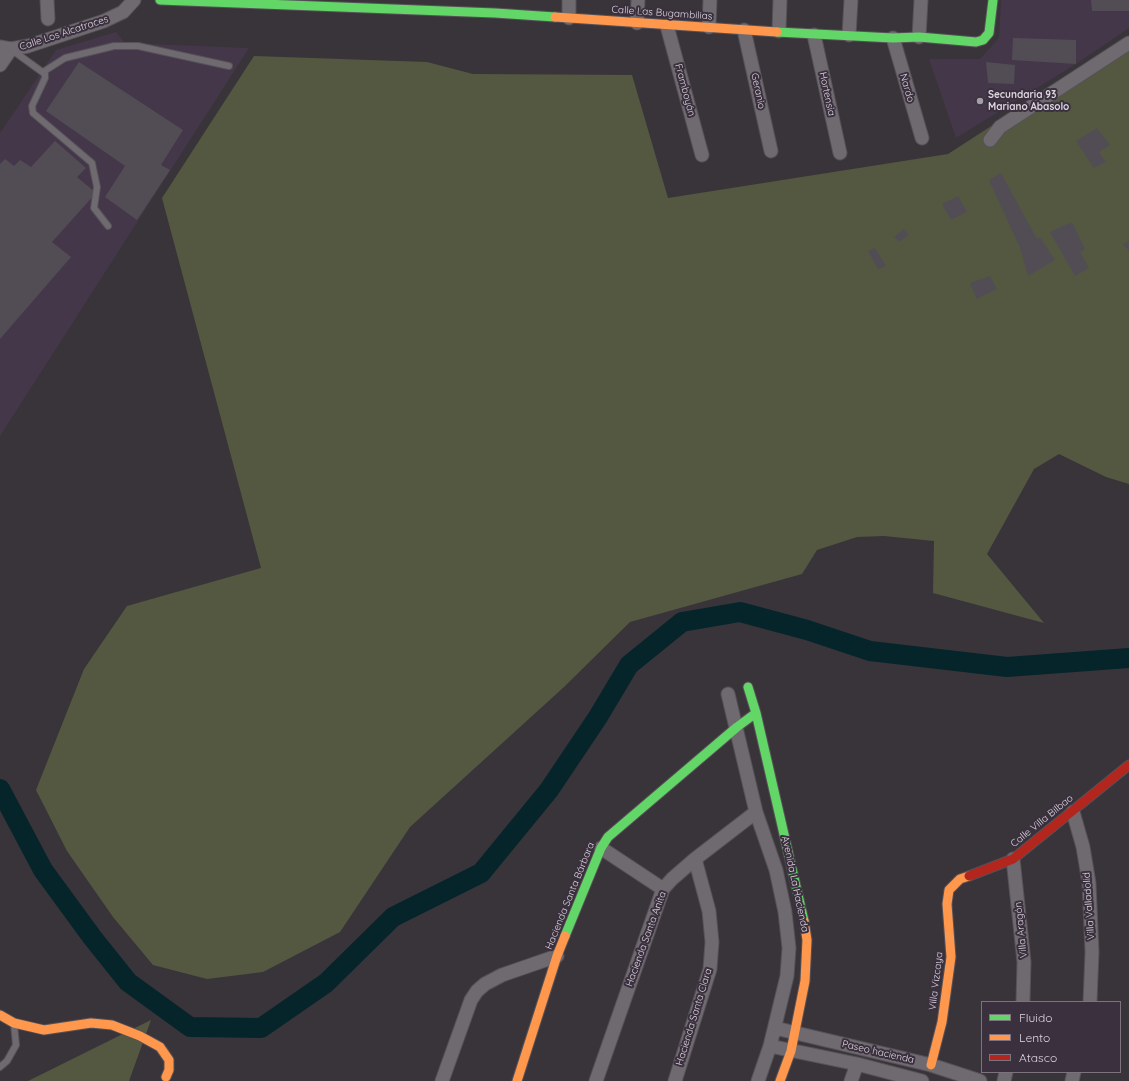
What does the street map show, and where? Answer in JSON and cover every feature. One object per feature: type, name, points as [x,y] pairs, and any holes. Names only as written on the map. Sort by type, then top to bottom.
[{"type":"street","points":[[47,0],[48,19]]},
{"type":"street","name":"Calle Los Alcatraces","points":[[5,48],[28,46],[104,21],[123,12],[134,0]]},
{"type":"street","name":"Calle Las Bugambilias","points":[[160,0],[495,6],[569,18],[667,26],[779,31],[814,35],[919,38],[976,42],[983,40],[990,33],[993,0]]},
{"type":"street","points":[[569,0],[569,18]]},
{"type":"street","points":[[637,23],[638,0]]},
{"type":"street","points":[[709,27],[710,0]]},
{"type":"street","points":[[779,31],[780,0]]},
{"type":"street","points":[[849,35],[851,0]]},
{"type":"street","points":[[919,38],[921,0]]},
{"type":"street","name":"Framboyán","points":[[667,26],[702,155]]},
{"type":"street","name":"Geranio","points":[[744,30],[771,151]]},
{"type":"street","name":"Hortensia","points":[[814,35],[840,152]]},
{"type":"street","name":"Nardo","points":[[893,38],[922,138]]},
{"type":"street","points":[[990,140],[1000,127],[1129,43]]},
{"type":"street","points":[[0,65],[5,48]]},
{"type":"street","name":"Avenida La Hacienda","points":[[748,687],[756,713],[804,917],[807,940],[807,963],[791,1051],[780,1081]]},
{"type":"street","name":"Avenida La Hacienda","points":[[728,694],[737,726],[756,812],[776,870],[785,912],[789,948],[787,976],[775,1028],[758,1081]]},
{"type":"street","name":"Hacienda Santa Bárbara","points":[[518,1081],[557,956],[601,848],[608,838],[737,726],[756,713]]},
{"type":"street","name":"Calle Villa Bilbao","points":[[960,879],[1013,859],[1073,812],[1129,765]]},
{"type":"street","name":"Hacienda Santa Anita","points":[[596,1081],[663,889],[672,879],[696,859],[756,812]]},
{"type":"street","name":"Villa Valladolid","points":[[1073,812],[1083,847],[1088,883],[1092,952],[1090,1001]]},
{"type":"street","points":[[601,848],[663,889]]},
{"type":"street","name":"Hacienda Santa Clara","points":[[675,1081],[710,969],[712,942],[709,911],[696,859]]},
{"type":"street","name":"Villa Aragón","points":[[1013,859],[1024,962],[1023,1001]]},
{"type":"street","name":"Villa Vizcaya","points":[[931,1065],[942,1022],[950,974],[951,957],[947,904],[949,890],[960,879]]},
{"type":"street","points":[[442,1081],[471,1000],[477,991],[485,984],[502,975],[557,956]]},
{"type":"street","points":[[0,1015],[14,1023],[44,1030],[91,1023],[112,1026],[140,1036],[160,1047],[168,1060],[168,1080]]},
{"type":"street","name":"Paseo hacienda","points":[[775,1028],[931,1065],[980,1081]]},
{"type":"street","name":"Paseo hacienda","points":[[770,1046],[857,1064],[922,1081]]},
{"type":"street","points":[[851,1081],[857,1064]]},
{"type":"lane","points":[[43,72],[65,58],[114,46],[138,46],[229,66]]},
{"type":"lane","points":[[5,48],[43,72],[45,78],[32,106],[33,113],[92,163],[97,187],[94,208],[108,226]]},
{"type":"lane","points":[[0,1067],[7,1061],[16,1045],[14,1023]]},
{"type":"shaded area","name":"Secundaria 93 Mariano Abasolo","points":[[1001,0],[1129,0],[1129,28],[1076,64],[956,138],[929,59],[980,59],[999,38]]},
{"type":"shaded area","points":[[116,32],[125,43],[249,48],[0,436],[0,133],[56,50]]},
{"type":"green space","points":[[1129,37],[1129,484],[1106,477],[1059,454],[1034,469],[987,554],[1044,623],[933,593],[934,541],[884,536],[857,537],[817,550],[802,574],[630,622],[564,687],[410,827],[340,932],[263,972],[207,979],[153,965],[113,917],[67,851],[36,790],[84,669],[127,606],[261,568],[162,198],[254,56],[427,62],[473,74],[632,75],[668,198],[948,154]]},
{"type":"green space","points":[[151,1020],[129,1081],[28,1081]]},
{"type":"building","points":[[1091,0],[1129,0],[1129,11],[1092,11]]},
{"type":"building","points":[[1013,38],[1076,40],[1076,64],[1012,60]]},
{"type":"building","points":[[79,62],[183,130],[161,165],[170,170],[137,220],[105,197],[125,166],[46,111]]},
{"type":"building","points":[[986,62],[1015,65],[1014,84],[988,83]]},
{"type":"building","points":[[1097,128],[1110,145],[1099,152],[1106,162],[1094,168],[1076,141]]},
{"type":"building","points":[[55,141],[86,168],[77,177],[96,193],[52,242],[71,257],[0,339],[0,164],[5,159],[14,166],[20,160],[31,167]]},
{"type":"building","points":[[1001,173],[1037,239],[1040,237],[1055,260],[1028,276],[1020,248],[989,180]]},
{"type":"building","points":[[958,196],[967,212],[951,220],[942,204]]},
{"type":"building","points":[[1072,222],[1085,249],[1080,252],[1089,268],[1075,276],[1050,232]]},
{"type":"building","points":[[904,229],[909,235],[899,242],[894,237]]},
{"type":"building","points":[[1129,241],[1129,251],[1123,244]]},
{"type":"building","points":[[875,248],[886,266],[878,269],[868,251]]},
{"type":"building","points":[[990,276],[997,289],[977,299],[970,283]]},
{"type":"waterway","points":[[0,789],[43,870],[92,937],[128,982],[190,1027],[261,1028],[326,983],[393,917],[481,873],[549,790],[598,717],[629,665],[682,622],[740,612],[807,630],[870,651],[1007,667],[1129,658]]},
{"type":"traffic: fast","points":[[160,0],[495,13],[555,17]]},
{"type":"traffic: fast","points":[[777,32],[893,38],[919,37],[976,42],[983,40],[989,33],[993,0]]},
{"type":"traffic: fast","points":[[748,687],[756,713],[804,921]]},
{"type":"traffic: fast","points":[[565,936],[601,848],[608,837],[737,727],[756,713]]},
{"type":"traffic: slow","points":[[555,17],[777,32]]},
{"type":"traffic: slow","points":[[931,1065],[942,1022],[951,957],[947,904],[949,890],[960,879],[969,876]]},
{"type":"traffic: slow","points":[[780,1081],[791,1051],[805,981],[807,940],[804,921]]},
{"type":"traffic: slow","points":[[517,1081],[557,956],[565,936]]},
{"type":"traffic: slow","points":[[0,1015],[14,1023],[44,1030],[91,1023],[112,1025],[140,1036],[160,1047],[169,1060],[169,1070],[166,1077]]},
{"type":"traffic: jam","points":[[969,876],[1013,859],[1129,765]]},
{"type":"place","name":"Secundaria 93 Mariano Abasolo","points":[[980,101]]}]
